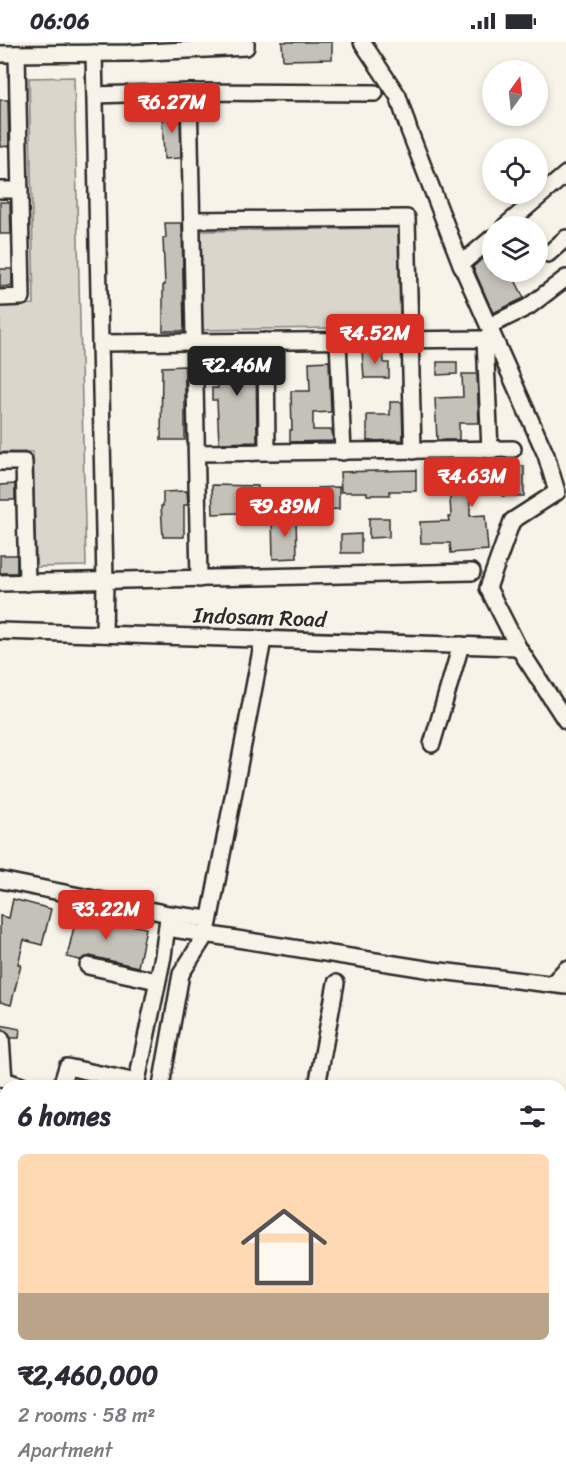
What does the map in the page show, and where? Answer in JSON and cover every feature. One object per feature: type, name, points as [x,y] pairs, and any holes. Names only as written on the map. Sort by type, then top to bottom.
[{"type":"street","points":[[0,54],[94,53],[129,48],[246,47],[246,42]]},
{"type":"street","points":[[362,42],[398,96],[461,264],[546,455],[557,492],[512,521],[488,588],[518,647],[566,722]]},
{"type":"street","points":[[94,53],[105,582],[104,634]]},
{"type":"street","points":[[0,298],[22,297],[17,54]]},
{"type":"street","points":[[95,95],[189,92],[375,93]]},
{"type":"street","points":[[189,92],[199,579]]},
{"type":"street","points":[[517,216],[566,174]]},
{"type":"street","points":[[0,190],[20,190]]},
{"type":"street","points":[[192,220],[407,218],[413,451]]},
{"type":"street","points":[[548,254],[566,238]]},
{"type":"street","points":[[461,264],[482,246]]},
{"type":"street","points":[[489,326],[528,307],[566,278]]},
{"type":"street","points":[[100,343],[485,339],[490,450]]},
{"type":"street","points":[[338,340],[343,452]]},
{"type":"street","points":[[266,341],[267,452]]},
{"type":"street","points":[[197,453],[513,449]]},
{"type":"street","points":[[0,462],[24,462],[27,583]]},
{"type":"street","points":[[0,583],[472,572]]},
{"type":"street","name":"Indosam Road","points":[[0,631],[518,647]]},
{"type":"street","points":[[162,1080],[181,974],[208,926],[263,640]]},
{"type":"street","points":[[432,744],[461,645]]},
{"type":"street","points":[[0,880],[168,921],[208,926],[432,970],[559,985],[566,969]]},
{"type":"street","points":[[138,1080],[164,956],[168,921]]},
{"type":"street","points":[[88,966],[157,981]]},
{"type":"street","points":[[318,1080],[336,983]]},
{"type":"street","points":[[1,1040],[4,1080]]},
{"type":"street","points":[[63,1080],[67,1067],[121,1080]]},
{"type":"shaded area","points":[[74,77],[86,566],[36,567],[33,452],[0,452],[0,305],[34,304],[29,78]]},
{"type":"shaded area","points":[[398,228],[400,327],[202,330],[201,231]]},
{"type":"building","points":[[282,42],[332,42],[332,59],[283,60]]},
{"type":"building","points":[[0,100],[8,100],[9,146],[0,147]]},
{"type":"building","points":[[180,110],[181,158],[164,159],[162,111]]},
{"type":"building","points":[[0,202],[10,202],[11,234],[0,234]]},
{"type":"building","points":[[165,223],[182,223],[184,331],[163,331]]},
{"type":"building","points":[[481,260],[482,282],[516,282],[524,298],[493,313],[473,267]]},
{"type":"building","points":[[0,269],[12,269],[12,286],[0,287]]},
{"type":"building","points":[[362,350],[383,350],[384,363],[389,363],[389,378],[364,378]]},
{"type":"building","points":[[217,352],[256,352],[257,442],[219,443],[217,400],[212,400],[212,388],[218,388]]},
{"type":"building","points":[[329,361],[331,412],[313,413],[313,430],[332,430],[333,441],[290,442],[291,391],[310,391],[309,362]]},
{"type":"building","points":[[437,362],[457,362],[457,374],[437,375]]},
{"type":"building","points":[[185,366],[185,440],[161,440],[162,367]]},
{"type":"building","points":[[462,374],[477,374],[479,423],[459,423],[459,440],[437,440],[435,398],[463,397]]},
{"type":"building","points":[[390,402],[402,402],[403,440],[367,441],[367,415],[390,415]]},
{"type":"building","points":[[524,466],[524,496],[502,496],[501,493],[470,494],[470,516],[485,515],[488,550],[451,553],[450,543],[421,543],[420,522],[449,521],[448,517],[451,517],[449,479],[473,478],[472,468]]},
{"type":"building","points":[[416,470],[416,491],[390,491],[390,495],[341,492],[340,472]]},
{"type":"building","points":[[15,484],[15,500],[0,500],[0,485]]},
{"type":"building","points":[[212,485],[258,486],[259,512],[213,514]]},
{"type":"building","points":[[339,487],[339,509],[318,510],[317,488]]},
{"type":"building","points":[[187,491],[188,505],[184,505],[184,537],[163,537],[161,506],[163,506],[163,492]]},
{"type":"building","points":[[296,517],[297,558],[273,559],[272,518]]},
{"type":"building","points":[[369,518],[389,518],[389,537],[369,538]]},
{"type":"building","points":[[361,534],[361,553],[341,553],[341,535]]},
{"type":"building","points":[[0,555],[17,555],[17,573],[0,573]]},
{"type":"building","points":[[13,899],[51,909],[42,945],[24,940],[18,964],[21,965],[11,1005],[0,1002],[0,916],[9,918]]},
{"type":"building","points":[[77,914],[146,928],[138,967],[90,956],[80,960],[67,957]]},
{"type":"building","points":[[0,1025],[20,1029],[19,1038],[11,1038],[6,1031],[0,1029]]}]
